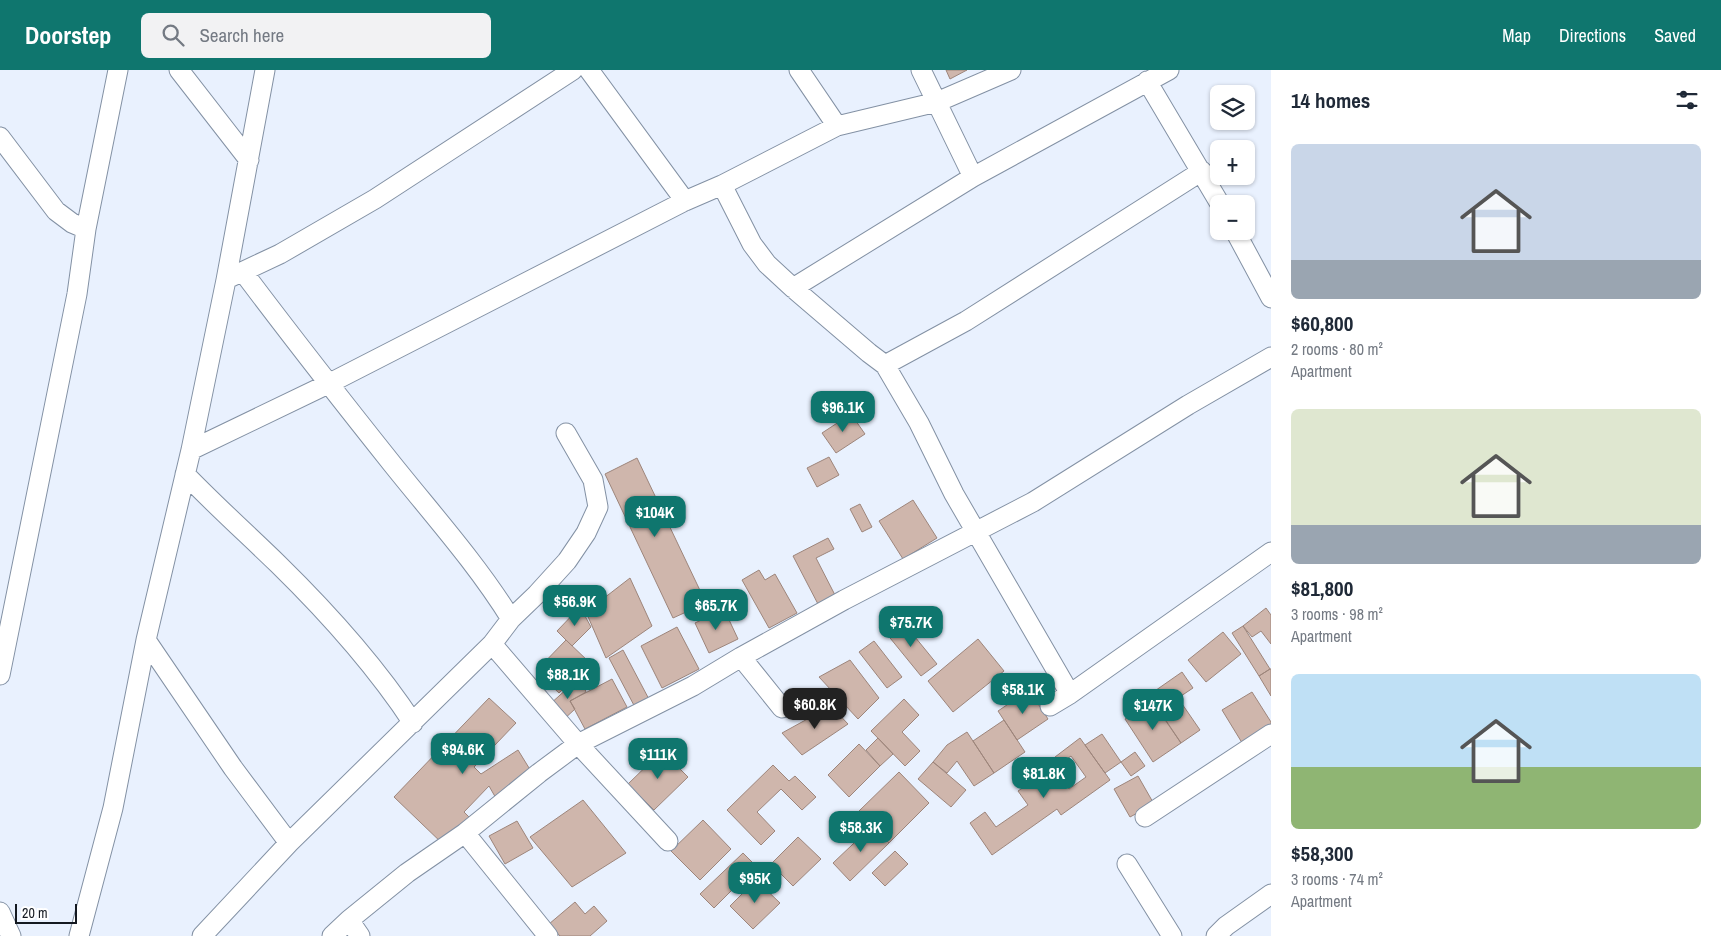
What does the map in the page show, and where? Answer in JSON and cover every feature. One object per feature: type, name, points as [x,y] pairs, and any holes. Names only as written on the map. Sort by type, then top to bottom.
[{"type":"street","points":[[0,675],[75,304],[86,229],[118,70]]},
{"type":"street","points":[[178,70],[249,160]]},
{"type":"street","points":[[79,936],[113,808],[146,640],[191,450],[226,280],[265,70]]},
{"type":"street","points":[[226,280],[280,254],[375,199],[572,70]]},
{"type":"street","points":[[589,70],[685,201]]},
{"type":"street","points":[[799,70],[837,126]]},
{"type":"street","points":[[921,70],[973,177]]},
{"type":"street","points":[[191,450],[328,384],[685,201],[722,185],[837,126],[937,102],[1011,70]]},
{"type":"street","points":[[793,288],[973,177],[1169,70]]},
{"type":"street","points":[[1147,81],[1215,195]]},
{"type":"street","points":[[0,137],[56,211],[72,223],[86,229]]},
{"type":"street","points":[[885,365],[966,321],[1202,171]]},
{"type":"street","points":[[722,185],[752,244],[767,264],[868,354],[885,365],[918,423],[954,494],[1070,694]]},
{"type":"street","points":[[1240,240],[1271,298]]},
{"type":"street","points":[[243,272],[328,384],[442,526],[497,598],[510,619]]},
{"type":"street","points":[[332,936],[407,873],[465,833],[578,744],[693,686],[844,600],[1041,497],[1188,405],[1271,357]]},
{"type":"street","points":[[202,936],[289,843],[492,644],[510,619],[537,594],[567,561],[586,533],[598,507],[593,480],[566,433]]},
{"type":"street","points":[[185,474],[225,515],[278,563],[328,615],[364,656],[413,723]]},
{"type":"street","points":[[1050,706],[1070,694],[1271,552]]},
{"type":"street","points":[[146,640],[233,768],[289,843]]},
{"type":"street","points":[[492,644],[578,744],[668,842]]},
{"type":"street","points":[[741,657],[782,708]]},
{"type":"street","points":[[1145,817],[1271,734]]},
{"type":"street","points":[[465,833],[548,936]]},
{"type":"street","points":[[1127,864],[1172,936]]},
{"type":"street","points":[[1216,936],[1226,926],[1271,894]]},
{"type":"street","points":[[0,912],[11,936]]},
{"type":"street","points":[[349,920],[360,936]]},
{"type":"building","points":[[946,70],[967,70],[950,79]]},
{"type":"building","points":[[851,414],[865,434],[836,453],[822,433]]},
{"type":"building","points":[[829,457],[839,475],[817,487],[807,468]]},
{"type":"building","points":[[637,458],[706,603],[673,618],[605,474]]},
{"type":"building","points":[[913,500],[937,538],[903,559],[879,521]]},
{"type":"building","points":[[860,504],[872,527],[862,532],[850,509]]},
{"type":"building","points":[[828,538],[834,549],[816,558],[836,597],[819,606],[793,556]]},
{"type":"building","points":[[759,570],[765,580],[775,574],[797,613],[769,628],[742,580]]},
{"type":"building","points":[[630,578],[652,626],[606,658],[586,612]]},
{"type":"building","points":[[580,607],[591,627],[572,646],[557,631]]},
{"type":"building","points":[[1266,608],[1271,615],[1271,644],[1261,631],[1252,637],[1243,626]]},
{"type":"building","points":[[724,609],[738,639],[709,653],[695,623]]},
{"type":"building","points":[[902,621],[937,664],[921,676],[886,633]]},
{"type":"building","points":[[1243,626],[1270,669],[1259,676],[1232,633]]},
{"type":"building","points":[[677,627],[699,669],[662,688],[641,646]]},
{"type":"building","points":[[1223,632],[1241,654],[1206,682],[1188,660]]},
{"type":"building","points":[[978,639],[1004,671],[953,712],[928,681]]},
{"type":"building","points":[[566,640],[589,662],[559,693],[536,671]]},
{"type":"building","points":[[874,641],[902,677],[887,688],[859,652]]},
{"type":"building","points":[[623,650],[651,703],[637,711],[609,658]]},
{"type":"building","points":[[850,660],[879,698],[858,719],[819,677]]},
{"type":"building","points":[[1271,669],[1271,696],[1259,676]]},
{"type":"building","points":[[1182,672],[1193,688],[1178,698],[1200,730],[1181,743],[1149,695]]},
{"type":"building","points":[[580,677],[586,692],[570,701],[575,709],[562,721],[549,705]]},
{"type":"building","points":[[612,679],[627,707],[585,729],[570,701]]},
{"type":"building","points":[[1029,690],[1048,719],[1017,740],[998,711]]},
{"type":"building","points":[[1252,692],[1271,722],[1271,729],[1244,746],[1222,710]]},
{"type":"building","points":[[489,698],[516,723],[474,767],[481,774],[518,750],[534,776],[497,800],[489,786],[464,812],[471,819],[445,846],[394,797]]},
{"type":"building","points":[[904,699],[919,715],[902,732],[920,751],[905,766],[871,731]]},
{"type":"building","points":[[1152,701],[1181,743],[1153,762],[1125,719]]},
{"type":"building","points":[[831,706],[848,724],[802,755],[782,733]]},
{"type":"building","points":[[1004,720],[1025,752],[994,773],[973,741]]},
{"type":"building","points":[[967,732],[994,773],[974,786],[957,761],[947,773],[933,762],[947,745]]},
{"type":"building","points":[[1102,734],[1121,762],[1105,773],[1085,745]]},
{"type":"building","points":[[878,738],[893,754],[880,766],[866,750]]},
{"type":"building","points":[[1080,738],[1110,780],[1061,815],[1057,809],[992,855],[970,823],[985,812],[996,827],[1028,805],[1018,791],[1054,767],[1069,789],[1086,777],[1071,756],[1060,764],[1055,757]]},
{"type":"building","points":[[859,744],[880,766],[849,797],[828,775]]},
{"type":"building","points":[[662,751],[688,777],[654,810],[628,784]]},
{"type":"building","points":[[1135,752],[1145,766],[1131,776],[1121,762]]},
{"type":"building","points":[[933,762],[966,790],[951,807],[918,779]]},
{"type":"building","points":[[773,765],[789,781],[795,776],[816,797],[802,810],[781,789],[757,812],[775,831],[761,845],[727,810]]},
{"type":"building","points":[[899,772],[929,803],[889,843],[858,812]]},
{"type":"building","points":[[1138,776],[1154,804],[1130,817],[1114,789]]},
{"type":"building","points":[[583,800],[626,853],[572,887],[530,837]]},
{"type":"building","points":[[703,820],[731,849],[700,880],[671,851]]},
{"type":"building","points":[[517,821],[533,848],[505,864],[489,836]]},
{"type":"building","points":[[872,826],[889,843],[850,881],[833,863]]},
{"type":"building","points":[[798,837],[821,859],[793,886],[771,864]]},
{"type":"building","points":[[895,851],[908,864],[885,886],[872,873]]},
{"type":"building","points":[[743,853],[756,866],[714,908],[700,894]]},
{"type":"building","points":[[756,880],[780,903],[753,929],[730,906]]},
{"type":"building","points":[[575,902],[585,914],[594,906],[607,921],[590,936],[560,936],[549,924]]}]
